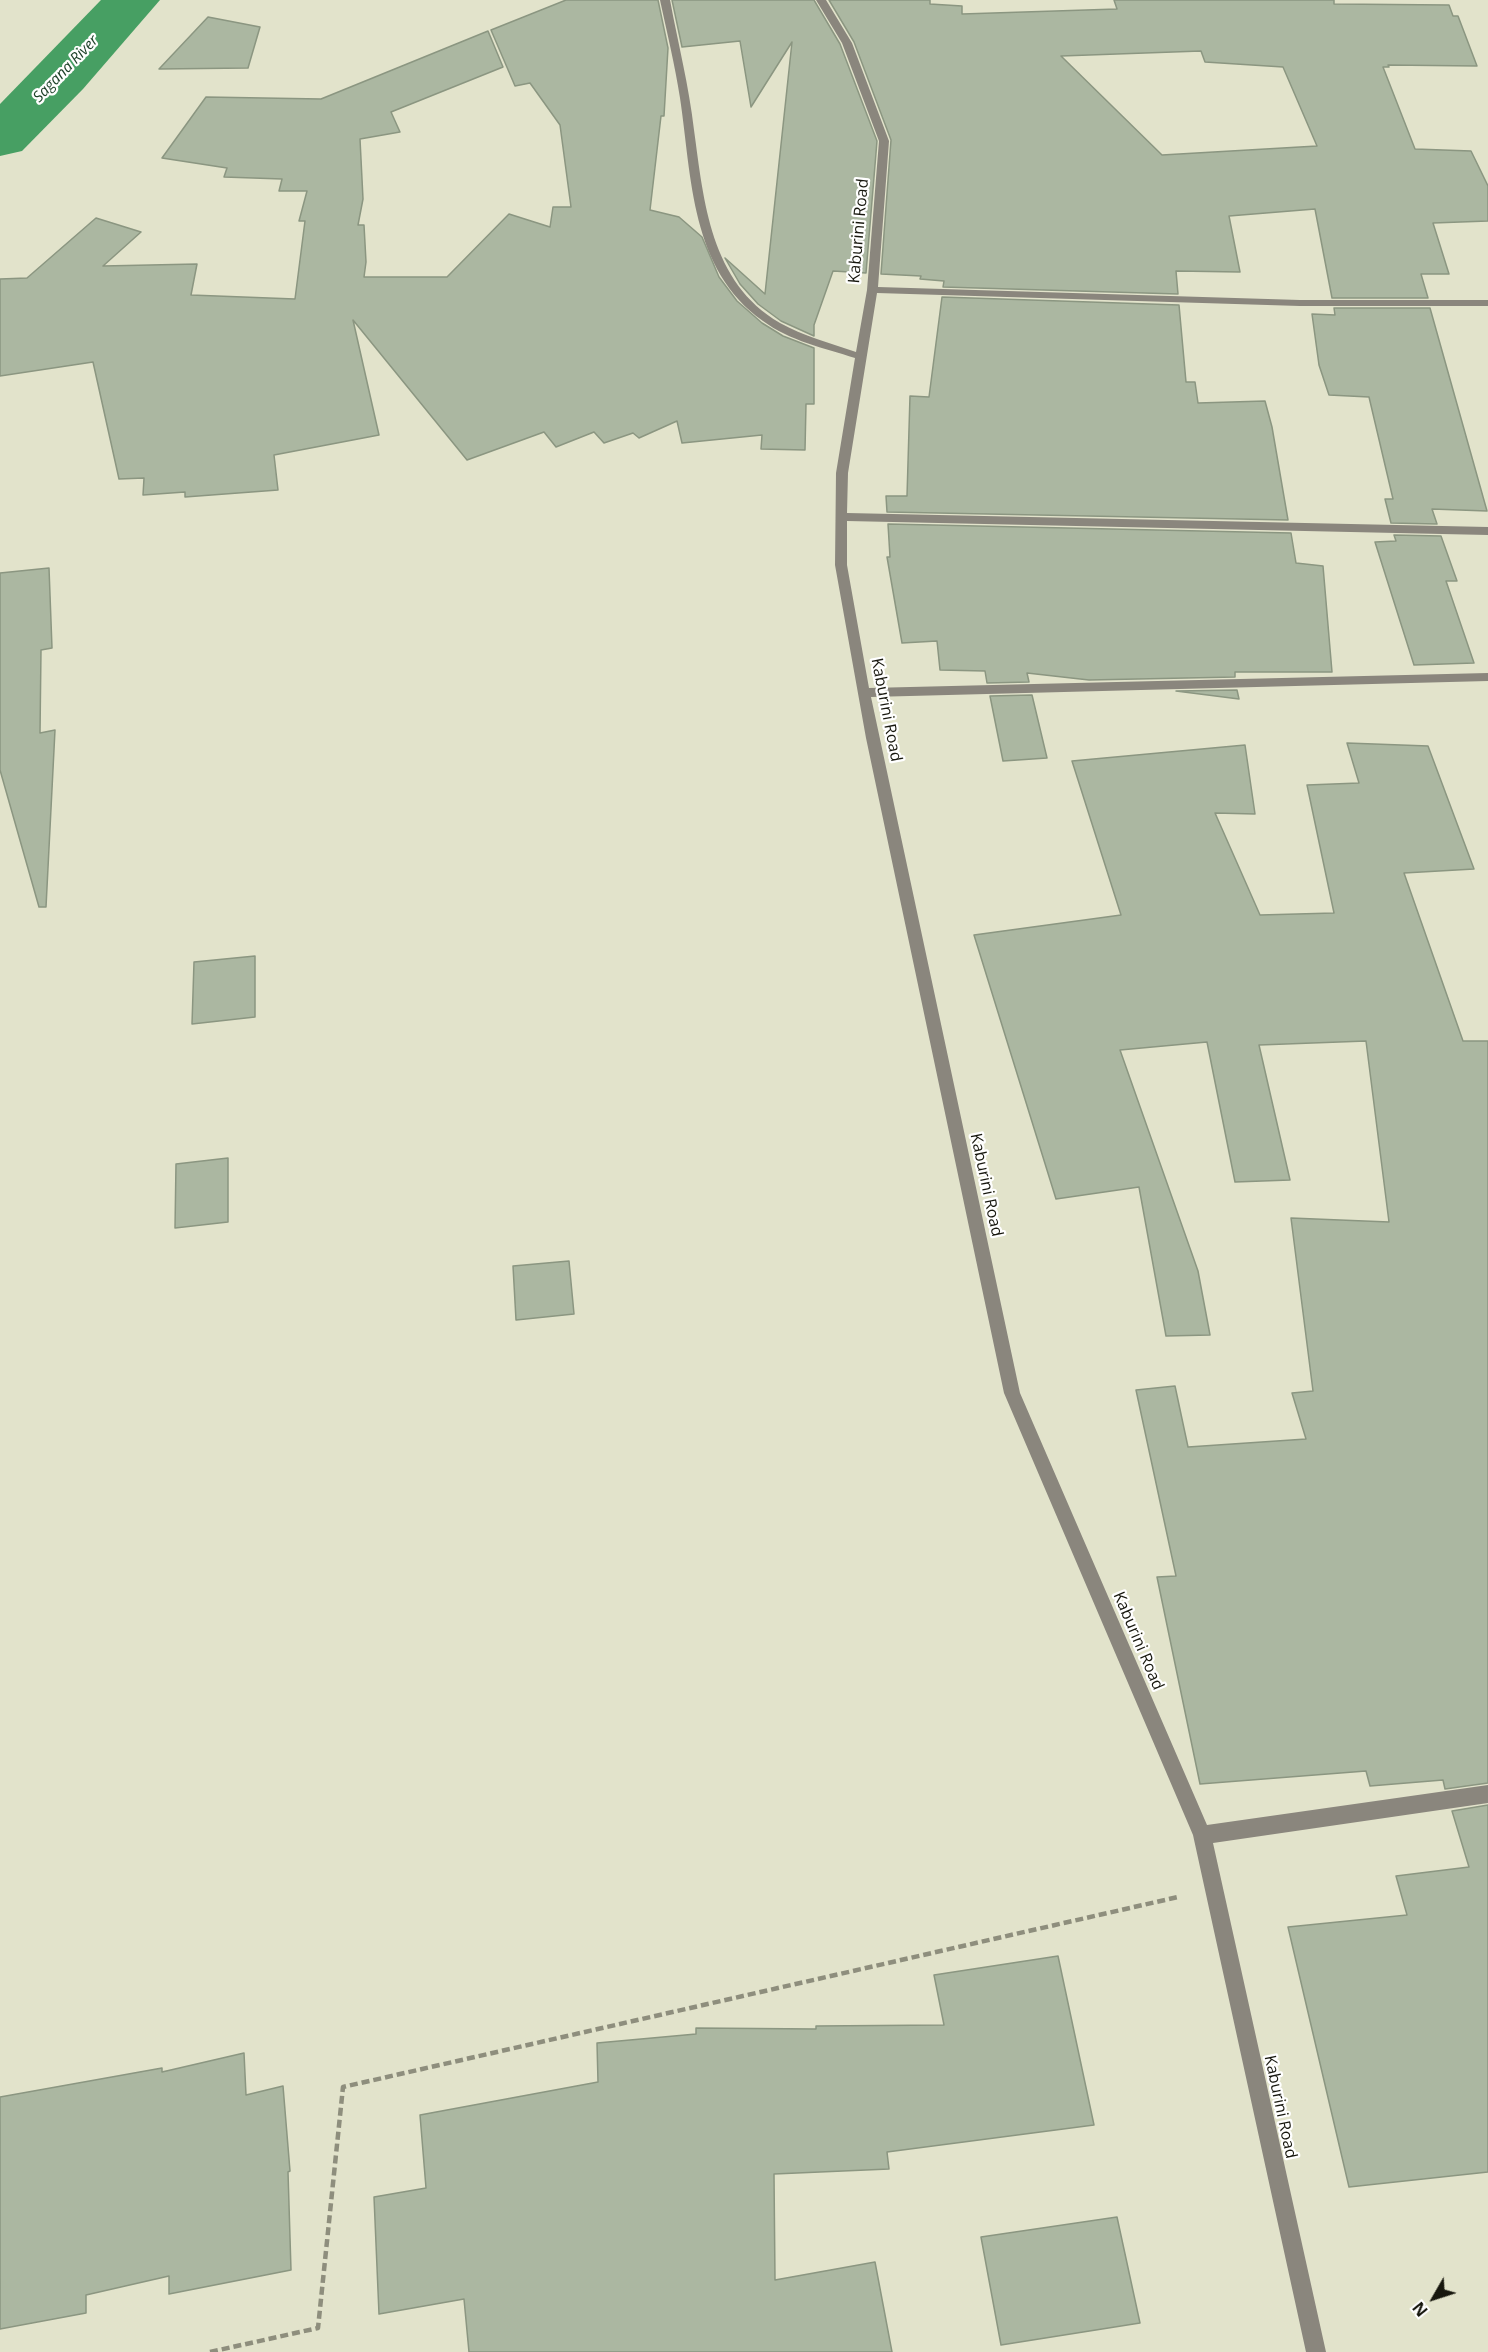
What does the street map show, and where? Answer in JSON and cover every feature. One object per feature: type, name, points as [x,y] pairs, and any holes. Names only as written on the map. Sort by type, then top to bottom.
[{"type":"street","points":[[664,0],[685,97],[698,206],[708,243],[723,275],[744,300],[792,334],[862,357]]},
{"type":"street","name":"Kaburini Road","points":[[821,0],[847,43],[884,141],[872,290],[842,473],[841,565],[864,693],[1012,1394],[1202,1835],[1316,2352]]},
{"type":"street","points":[[872,290],[1300,303],[1488,303]]},
{"type":"street","points":[[841,517],[1488,531]]},
{"type":"street","points":[[864,693],[1488,677]]},
{"type":"street","points":[[1202,1835],[1488,1794]]},
{"type":"path","points":[[210,2352],[318,2328],[343,2087],[1214,1888]]},
{"type":"building","points":[[566,0],[658,0],[668,48],[664,116],[661,116],[650,210],[679,217],[702,237],[719,277],[737,301],[762,323],[783,336],[814,348],[814,404],[806,404],[805,450],[761,449],[762,435],[682,443],[677,421],[639,438],[633,433],[604,443],[594,432],[556,447],[544,432],[467,460],[353,320],[379,435],[274,455],[278,490],[185,497],[185,492],[143,495],[144,478],[119,479],[93,362],[0,376],[0,279],[27,278],[96,218],[141,232],[103,266],[197,264],[191,295],[295,299],[305,221],[299,221],[307,191],[279,191],[282,179],[224,177],[227,168],[162,158],[206,97],[321,99],[488,31],[503,67],[391,112],[400,132],[360,139],[363,199],[358,225],[364,225],[366,262],[364,277],[447,277],[509,214],[550,227],[553,207],[571,207],[560,125],[530,83],[515,86],[491,30]]},
{"type":"building","points":[[672,0],[814,0],[840,44],[877,141],[866,273],[833,271],[814,325],[814,336],[781,321],[758,304],[740,284],[725,258],[765,294],[792,42],[751,107],[740,41],[682,47]]},
{"type":"building","points":[[829,0],[930,0],[930,4],[962,6],[962,14],[1117,9],[1114,0],[1334,0],[1334,4],[1449,5],[1453,16],[1458,16],[1477,66],[1388,65],[1389,67],[1383,67],[1415,149],[1471,151],[1488,186],[1488,221],[1433,223],[1449,274],[1421,274],[1428,298],[1332,298],[1315,209],[1229,216],[1240,272],[1176,271],[1178,294],[943,287],[944,281],[920,279],[921,276],[881,274],[891,140],[854,42]],"holes":[[[1201,51],[1205,62],[1283,67],[1317,146],[1162,155],[1061,56]]]},
{"type":"building","points":[[208,17],[260,27],[248,68],[159,69]]},
{"type":"building","points":[[942,297],[1179,305],[1186,382],[1195,382],[1198,403],[1265,401],[1272,427],[1288,520],[887,512],[886,496],[907,496],[910,396],[929,397]]},
{"type":"building","points":[[1334,308],[1430,308],[1487,511],[1432,509],[1437,524],[1391,523],[1385,499],[1393,499],[1369,397],[1329,395],[1319,365],[1312,314],[1335,315]]},
{"type":"building","points":[[888,524],[1291,533],[1296,563],[1323,566],[1332,672],[1235,672],[1235,677],[1089,680],[1027,673],[1029,682],[987,683],[985,671],[940,670],[937,641],[902,643],[887,557],[890,557]]},
{"type":"building","points":[[1394,535],[1441,536],[1457,581],[1446,581],[1474,663],[1414,665],[1375,542],[1396,541]]},
{"type":"building","points":[[49,568],[52,648],[41,650],[40,733],[55,730],[46,907],[39,907],[0,770],[0,573]]},
{"type":"building","points":[[1237,690],[1239,699],[1176,691]]},
{"type":"building","points":[[1032,695],[1047,758],[1003,761],[990,696]]},
{"type":"building","points":[[1347,743],[1428,746],[1474,869],[1404,873],[1463,1041],[1488,1041],[1488,1783],[1445,1789],[1443,1780],[1370,1786],[1366,1771],[1200,1784],[1157,1577],[1176,1576],[1136,1390],[1175,1386],[1188,1447],[1306,1439],[1292,1393],[1313,1391],[1291,1218],[1389,1222],[1366,1041],[1259,1045],[1290,1180],[1235,1182],[1207,1042],[1120,1050],[1198,1271],[1210,1335],[1166,1336],[1139,1187],[1056,1199],[974,935],[1121,915],[1072,761],[1245,745],[1255,814],[1215,813],[1260,915],[1334,913],[1307,785],[1359,783]]},
{"type":"building","points":[[255,956],[255,1017],[192,1024],[194,962]]},
{"type":"building","points":[[228,1158],[228,1222],[175,1228],[176,1164]]},
{"type":"building","points":[[569,1261],[574,1314],[516,1320],[513,1266]]},
{"type":"building","points":[[1488,1805],[1488,2172],[1349,2187],[1288,1927],[1407,1915],[1396,1876],[1469,1867],[1452,1811]]},
{"type":"building","points":[[1058,1956],[1094,2125],[887,2152],[889,2169],[774,2174],[775,2280],[875,2262],[892,2352],[469,2352],[464,2299],[379,2314],[374,2197],[426,2188],[420,2115],[598,2082],[597,2043],[696,2034],[696,2028],[816,2029],[816,2026],[944,2025],[934,1975]]},
{"type":"building","points":[[244,2053],[246,2095],[283,2086],[290,2171],[288,2172],[291,2270],[169,2294],[169,2276],[86,2295],[86,2313],[0,2329],[0,2097],[162,2068],[162,2072]]},
{"type":"building","points":[[1117,2217],[1140,2323],[1001,2345],[981,2237]]},
{"type":"waterway","name":"Sagana River","points":[[0,138],[62,76],[132,0]]}]
